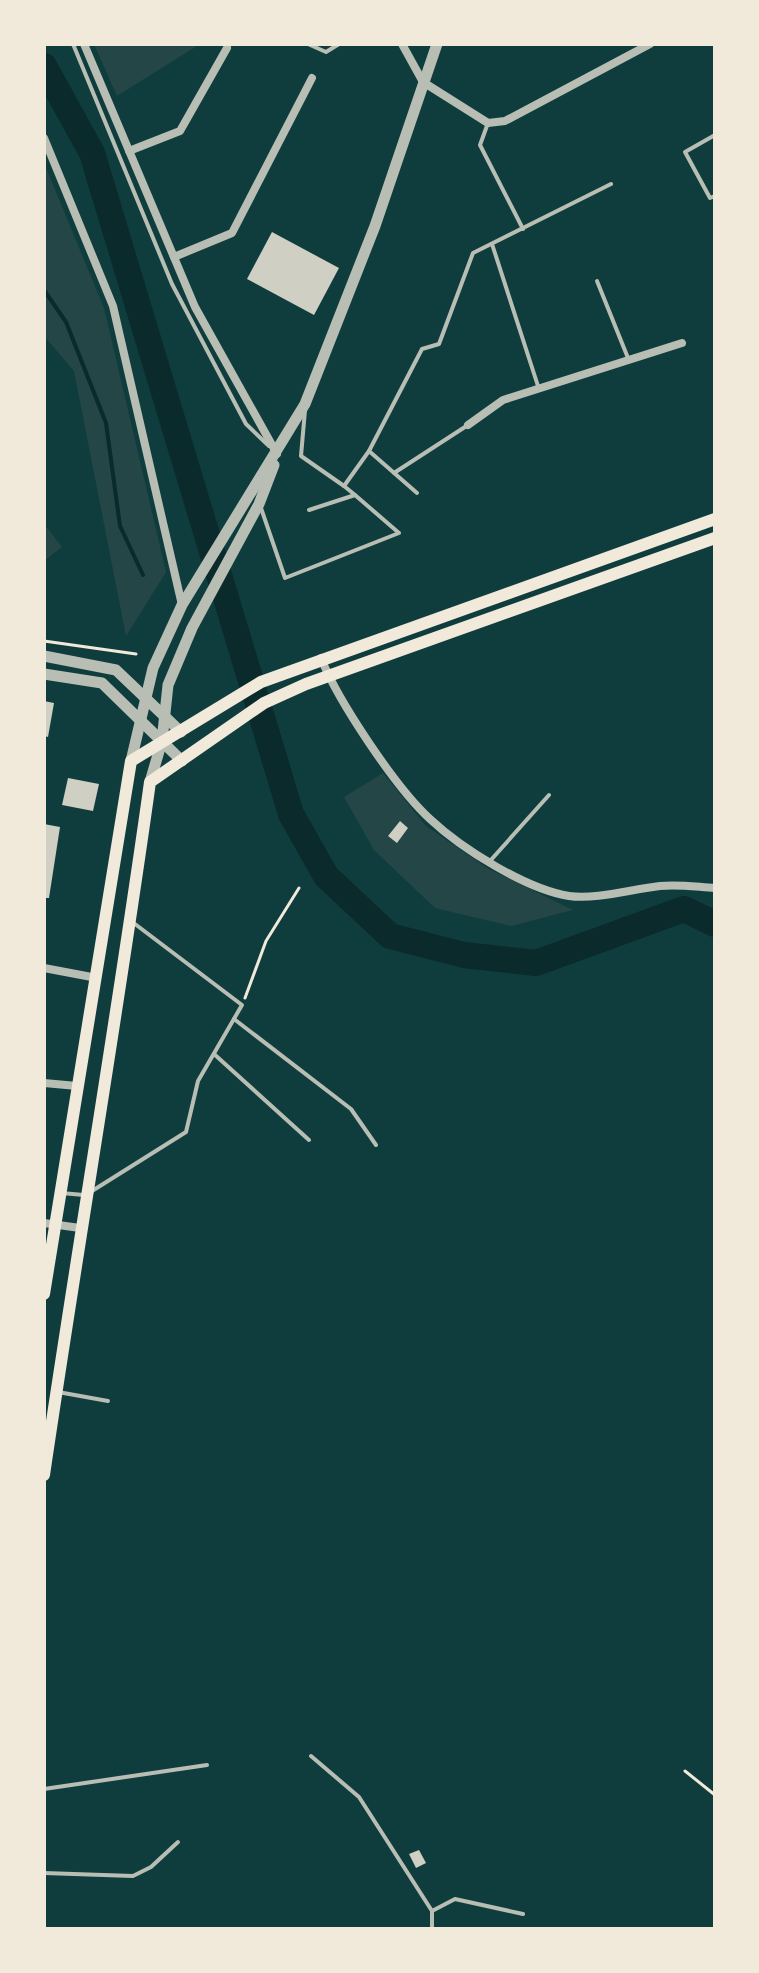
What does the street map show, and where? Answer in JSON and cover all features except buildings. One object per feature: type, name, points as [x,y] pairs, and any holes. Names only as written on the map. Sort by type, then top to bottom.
[{"type":"main road","points":[[44,1294],[49,1224],[59,1193],[131,761],[261,682],[715,519]]},
{"type":"main road","points":[[44,1475],[150,782],[264,703],[328,676],[715,538]]},
{"type":"street","points":[[84,44],[195,307],[277,454],[259,504],[192,628],[168,685],[162,741],[150,782]]},
{"type":"street","points":[[402,44],[423,82],[488,123],[505,121],[650,44]]},
{"type":"street","points":[[131,761],[153,668],[182,605],[305,404],[375,226],[437,44]]},
{"type":"street","points":[[129,151],[180,131],[227,48]]},
{"type":"street","points":[[174,257],[232,233],[312,78]]},
{"type":"street","points":[[44,138],[113,306],[182,605]]},
{"type":"street","points":[[468,425],[503,400],[682,343]]},
{"type":"street","points":[[582,566],[588,583]]},
{"type":"street","points":[[44,656],[116,670],[181,732]]},
{"type":"street","points":[[321,658],[328,676],[383,761],[430,819],[490,861],[541,888],[573,897],[665,886],[715,888]]},
{"type":"street","points":[[44,674],[102,683],[182,761]]},
{"type":"street","points":[[44,968],[97,978]]},
{"type":"street","points":[[44,1083],[77,1086]]},
{"type":"street","points":[[49,1224],[80,1228]]},
{"type":"lane","points":[[73,44],[172,284],[246,424],[277,454]]},
{"type":"lane","points":[[308,44],[326,52],[339,44]]},
{"type":"lane","points":[[488,123],[480,145],[523,229]]},
{"type":"lane","points":[[715,135],[685,152],[710,198],[715,196]]},
{"type":"lane","points":[[344,486],[369,451],[422,349],[439,344],[473,253],[611,184]]},
{"type":"lane","points":[[492,244],[539,389]]},
{"type":"lane","points":[[597,281],[629,360]]},
{"type":"lane","points":[[259,504],[285,578],[399,533],[344,486],[301,456],[306,432],[305,404]]},
{"type":"lane","points":[[394,473],[468,425]]},
{"type":"lane","points":[[369,451],[417,493]]},
{"type":"lane","points":[[309,510],[355,495]]},
{"type":"lane","points":[[490,861],[549,795]]},
{"type":"lane","points":[[59,1193],[85,1195],[186,1132],[198,1081],[242,1005],[131,921]]},
{"type":"lane","points":[[234,1019],[351,1109],[376,1145]]},
{"type":"lane","points":[[214,1054],[309,1140]]},
{"type":"lane","points":[[56,1392],[108,1401]]},
{"type":"lane","points":[[311,1756],[359,1797],[432,1911],[432,1929]]},
{"type":"lane","points":[[44,1789],[207,1765]]},
{"type":"lane","points":[[44,1873],[133,1876],[151,1867],[178,1842]]},
{"type":"lane","points":[[432,1911],[455,1899],[523,1914]]},
{"type":"path","points":[[44,641],[136,654]]},
{"type":"path","points":[[242,1005],[266,941],[299,888]]},
{"type":"path","points":[[685,1771],[715,1795]]},
{"type":"shaded area","points":[[94,44],[200,44],[117,96]]},
{"type":"shaded area","points":[[44,163],[104,308],[166,572],[126,636],[74,371],[44,336]]},
{"type":"shaded area","points":[[44,524],[62,547],[44,561]]},
{"type":"shaded area","points":[[383,773],[426,826],[487,868],[573,910],[511,926],[435,908],[374,850],[344,797]]},
{"type":"waterway","points":[[44,66],[92,153],[291,814],[326,876],[390,936],[464,955],[536,963],[684,909],[715,924]]},
{"type":"waterway","points":[[44,290],[66,322],[106,423],[120,526],[143,575]]}]
